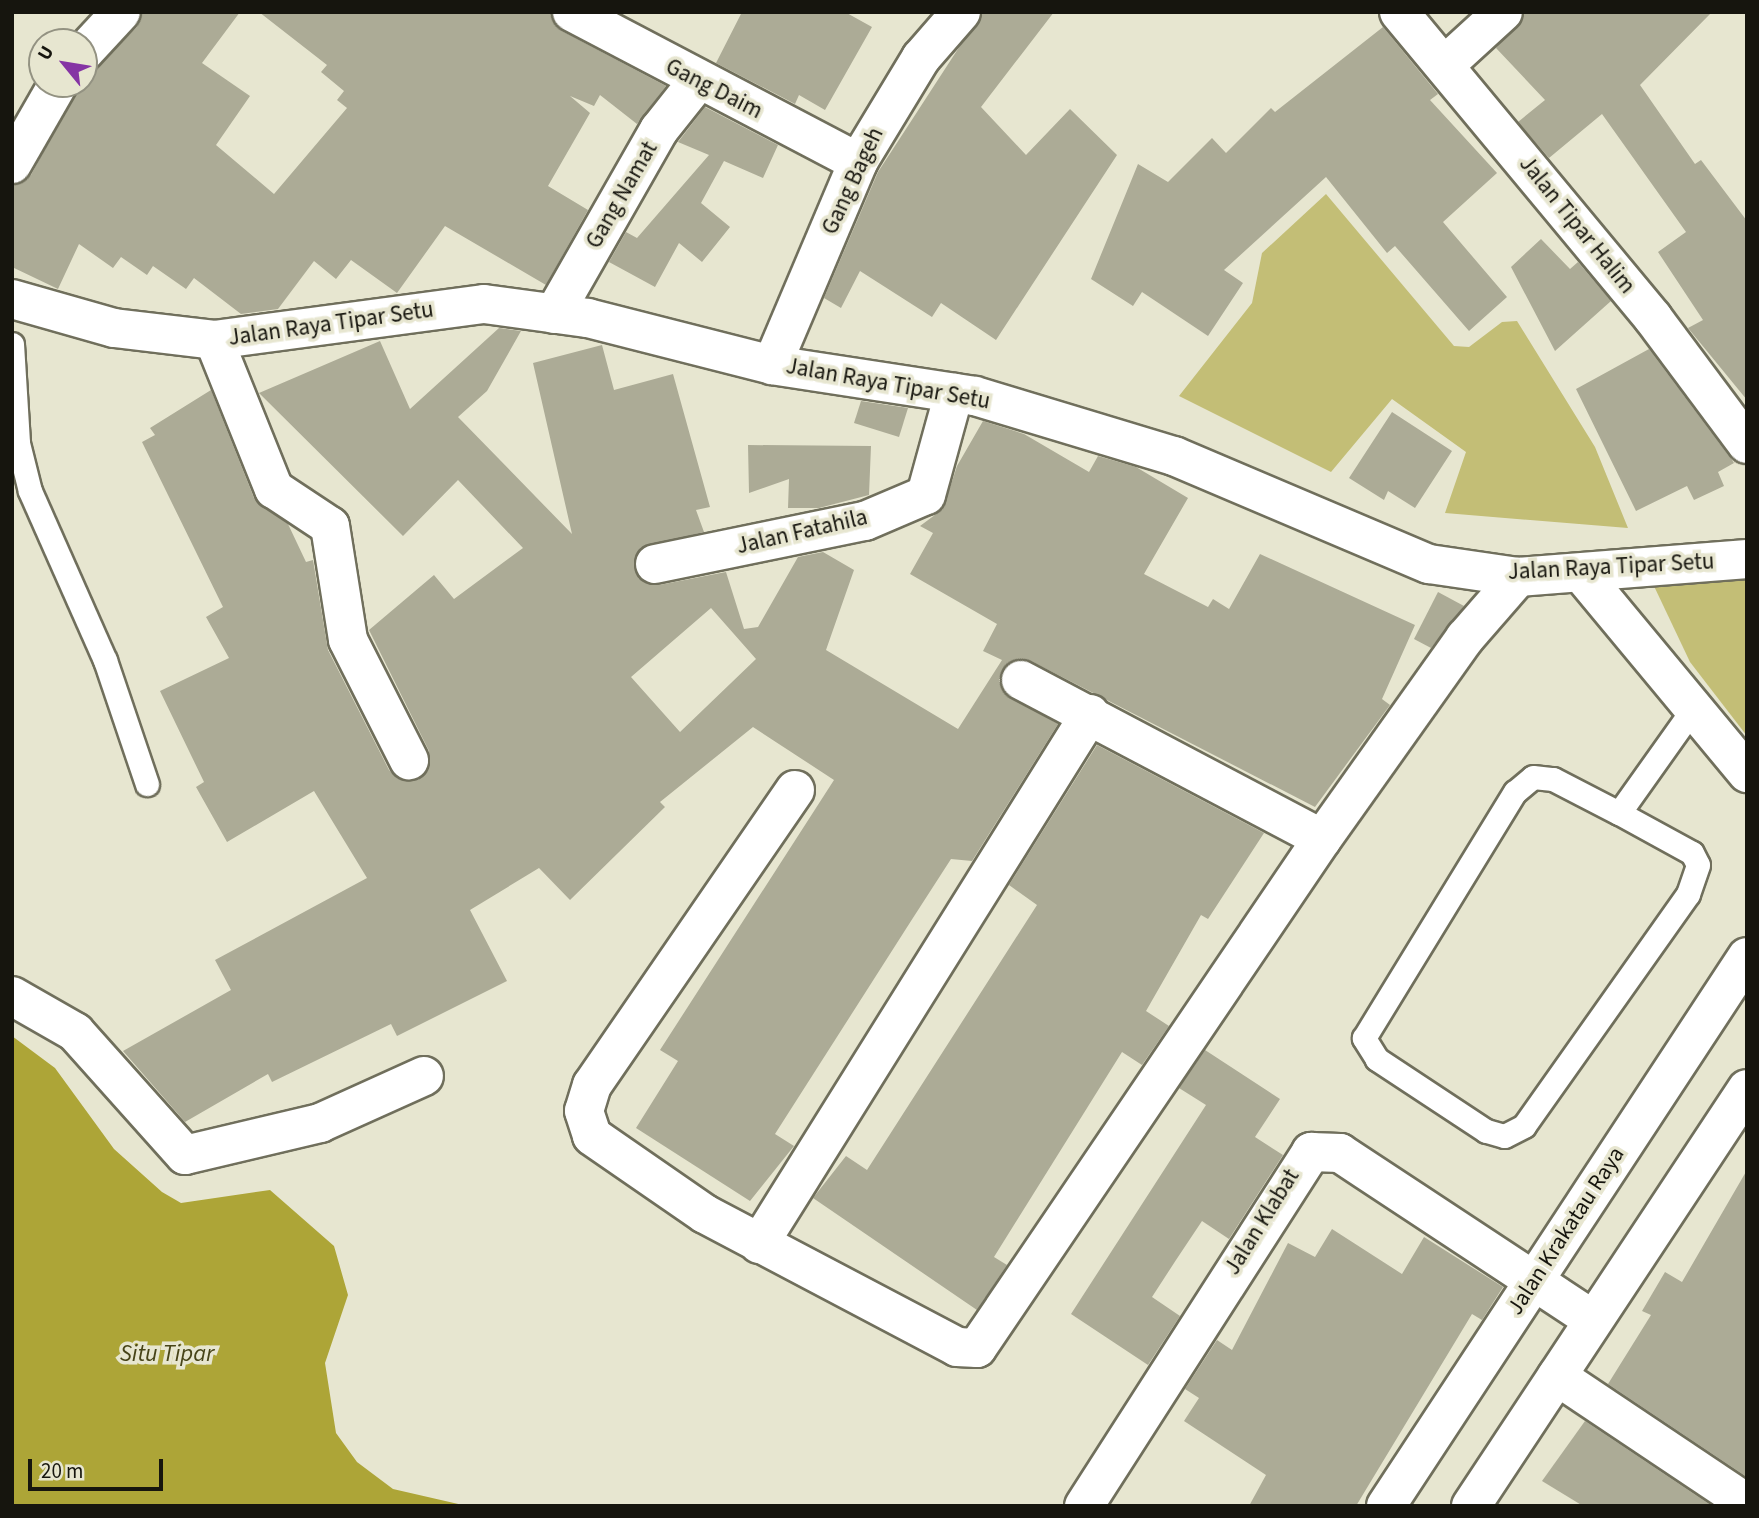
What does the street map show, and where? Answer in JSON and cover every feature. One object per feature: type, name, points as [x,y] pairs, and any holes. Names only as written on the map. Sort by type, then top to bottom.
[{"type":"street","points":[[98,37],[121,12]]},
{"type":"street","name":"Gang Daim","points":[[572,12],[698,81],[858,162]]},
{"type":"street","name":"Gang Bageh","points":[[772,365],[858,162],[921,58],[961,12]]},
{"type":"street","name":"Jalan Tipar Halim","points":[[1399,12],[1446,64],[1653,318],[1747,444]]},
{"type":"street","points":[[1446,64],[1503,12]]},
{"type":"street","name":"Gang Namat","points":[[554,314],[659,130],[698,81]]},
{"type":"street","points":[[12,164],[50,98]]},
{"type":"street","name":"Jalan Raya Tipar Setu","points":[[12,299],[114,328],[214,340],[484,304],[554,314],[772,365],[954,393],[1174,456],[1429,564],[1518,577],[1747,559]]},
{"type":"street","points":[[214,340],[274,489],[330,526],[348,640],[409,760]]},
{"type":"street","name":"Jalan Fatahila","points":[[655,564],[864,521],[926,495],[954,393]]},
{"type":"street","points":[[1582,574],[1747,773]]},
{"type":"street","points":[[795,790],[592,1085],[584,1111],[592,1136],[760,1244],[957,1347],[985,1343],[1322,839],[1465,638],[1518,577]]},
{"type":"street","points":[[1021,680],[1322,839]]},
{"type":"street","points":[[760,1244],[1090,715]]},
{"type":"street","name":"Jalan Krakatau Raya","points":[[1386,1506],[1747,957]]},
{"type":"street","points":[[12,996],[75,1032],[186,1155],[320,1123],[424,1076]]},
{"type":"street","points":[[1471,1506],[1747,1089]]},
{"type":"street","name":"Jalan Klabat","points":[[1084,1506],[1311,1152],[1340,1153],[1535,1279],[1593,1320]]},
{"type":"street","points":[[1557,1376],[1747,1503]]},
{"type":"lane","points":[[12,344],[18,443],[30,491],[105,660],[147,783]]},
{"type":"lane","points":[[1619,813],[1693,709]]},
{"type":"lane","points":[[1543,777],[1619,813],[1692,853],[1697,880],[1524,1126],[1504,1136],[1486,1131],[1377,1059],[1364,1038],[1369,1022],[1515,792],[1543,777]]},
{"type":"shaded area","points":[[1326,194],[1454,346],[1469,347],[1502,322],[1517,321],[1595,447],[1628,528],[1445,513],[1466,452],[1392,399],[1331,472],[1179,396],[1252,303],[1262,253]]},
{"type":"shaded area","points":[[1747,558],[1747,736],[1690,662],[1644,565]]},
{"type":"water","name":"Situ Tipar","points":[[12,1036],[55,1068],[114,1149],[162,1192],[181,1203],[270,1190],[334,1246],[348,1295],[325,1363],[336,1433],[357,1462],[393,1489],[467,1506],[12,1506]]},
{"type":"building","points":[[142,12],[240,12],[202,63],[250,96],[216,145],[274,194],[347,108],[337,100],[344,91],[321,72],[327,65],[259,12],[550,12],[562,31],[666,86],[637,124],[600,95],[594,106],[570,96],[590,113],[548,186],[588,210],[546,285],[445,226],[397,293],[351,260],[336,279],[314,261],[278,309],[241,314],[194,278],[186,289],[153,266],[147,275],[121,257],[113,268],[79,244],[58,289],[12,267],[12,186],[31,175],[72,98],[98,98],[98,66],[137,27]]},
{"type":"building","points":[[742,12],[845,12],[872,27],[825,110],[799,95],[795,104],[716,63]]},
{"type":"building","points":[[982,12],[1054,12],[981,107],[1026,155],[1070,109],[1117,155],[996,340],[941,303],[932,317],[860,271],[841,308],[824,298],[878,172]]},
{"type":"building","points":[[1524,12],[1712,12],[1640,85],[1695,164],[1701,160],[1747,221],[1747,400],[1688,328],[1703,320],[1658,252],[1686,232],[1602,114],[1549,158],[1518,122],[1545,100],[1496,48]]},
{"type":"building","points":[[1383,27],[1438,94],[1430,100],[1497,173],[1443,222],[1507,297],[1469,331],[1395,246],[1387,253],[1326,177],[1224,270],[1243,283],[1208,336],[1142,292],[1133,306],[1091,279],[1138,164],[1168,182],[1212,138],[1226,153],[1271,108],[1275,112]]},
{"type":"building","points":[[705,107],[778,145],[763,178],[724,161],[701,203],[730,227],[702,262],[679,243],[655,287],[609,262],[626,232],[637,238],[709,155],[678,142]]},
{"type":"building","points":[[1541,239],[1570,269],[1578,262],[1611,301],[1555,351],[1511,267]]},
{"type":"building","points":[[499,328],[521,331],[487,391],[458,417],[572,534],[533,363],[602,345],[614,390],[673,374],[710,507],[696,510],[704,532],[640,548],[634,568],[639,579],[659,585],[726,572],[744,629],[758,627],[798,557],[823,552],[854,570],[826,650],[958,729],[1002,660],[983,651],[997,624],[910,574],[933,533],[920,526],[943,509],[957,466],[983,421],[1024,434],[1089,472],[1098,456],[1136,467],[1188,498],[1144,574],[1208,607],[1213,599],[1229,609],[1260,554],[1415,625],[1382,699],[1390,705],[1315,807],[1031,661],[1009,662],[999,680],[1003,692],[1058,724],[972,861],[951,859],[775,1134],[794,1146],[750,1201],[636,1128],[678,1061],[660,1050],[834,780],[753,727],[660,802],[665,807],[570,900],[539,868],[470,910],[507,981],[397,1036],[391,1024],[272,1082],[268,1074],[185,1122],[123,1051],[231,990],[215,960],[367,878],[314,791],[227,842],[196,787],[204,782],[160,691],[229,658],[206,617],[223,607],[142,442],[155,435],[150,428],[211,390],[254,498],[288,524],[306,562],[313,560],[328,650],[389,770],[398,779],[418,780],[428,771],[429,751],[369,630],[434,575],[454,599],[523,548],[458,480],[403,536],[259,393],[380,341],[410,409]],"holes":[[[711,608],[756,659],[680,732],[631,677]]]},
{"type":"building","points":[[1649,349],[1734,463],[1718,472],[1724,486],[1694,500],[1687,486],[1636,511],[1576,389]]},
{"type":"building","points":[[861,401],[908,408],[899,437],[854,423]]},
{"type":"building","points":[[1392,412],[1452,451],[1415,508],[1388,491],[1384,500],[1349,478]]},
{"type":"building","points":[[748,445],[871,446],[869,495],[819,508],[788,508],[789,479],[749,493]]},
{"type":"building","points":[[1438,592],[1464,606],[1431,648],[1414,639]]},
{"type":"building","points":[[1097,745],[1264,833],[1208,919],[1201,915],[1146,1011],[1169,1026],[1142,1065],[1122,1052],[994,1257],[1007,1265],[977,1310],[813,1198],[846,1156],[867,1170],[1037,905],[1009,885]]},
{"type":"building","points":[[1205,1050],[1280,1099],[1255,1137],[1283,1155],[1229,1239],[1202,1221],[1152,1297],[1180,1316],[1148,1365],[1071,1314],[1206,1105],[1179,1088]]},
{"type":"building","points":[[1747,1170],[1747,1477],[1608,1384],[1651,1315],[1642,1311],[1665,1272],[1682,1282]]},
{"type":"building","points":[[1332,1229],[1402,1274],[1424,1237],[1503,1287],[1482,1320],[1472,1314],[1356,1506],[1249,1506],[1266,1475],[1184,1421],[1199,1398],[1185,1389],[1217,1340],[1232,1350],[1288,1243],[1315,1257]]},
{"type":"building","points":[[1585,1421],[1712,1506],[1583,1506],[1542,1481]]}]
